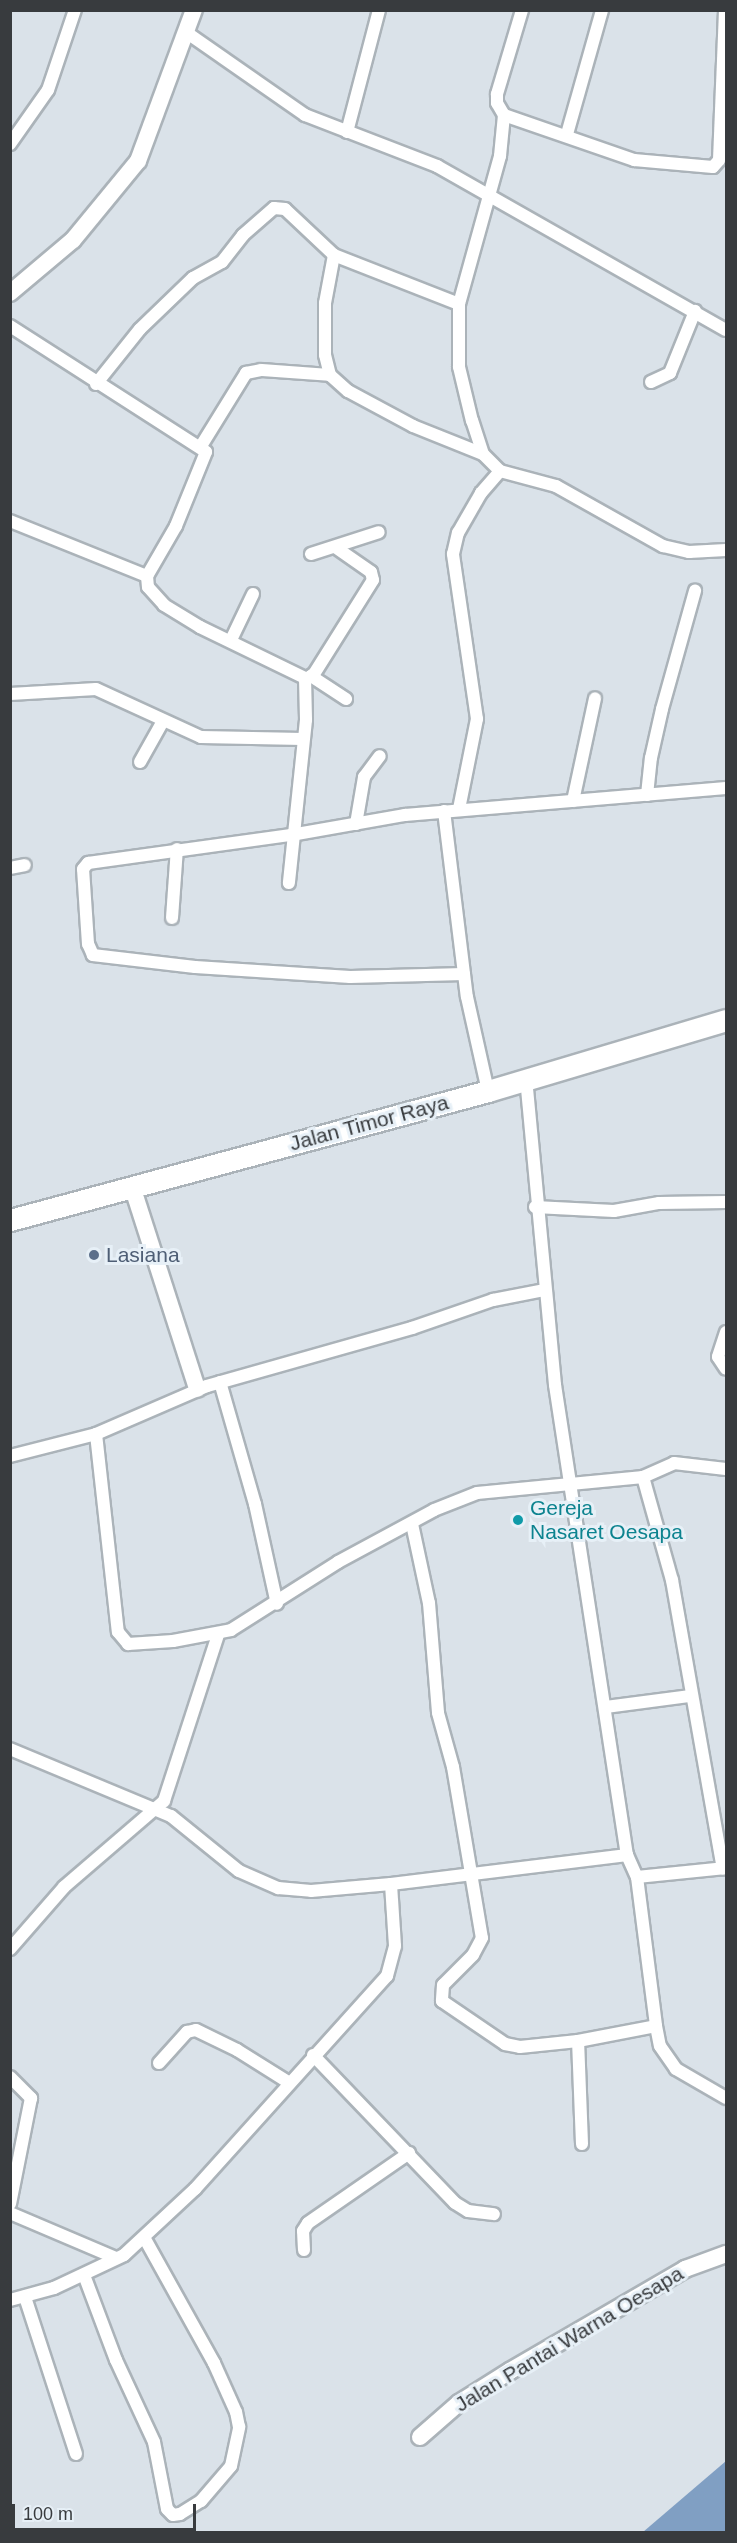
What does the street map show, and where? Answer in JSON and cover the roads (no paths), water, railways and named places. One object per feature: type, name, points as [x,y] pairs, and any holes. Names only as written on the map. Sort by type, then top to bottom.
[{"type":"highway","name":"Jalan Timor Raya","points":[[10,1220],[488,1091],[726,1020]]},
{"type":"street","points":[[10,144],[48,90],[75,10]]},
{"type":"street","points":[[10,293],[73,240],[138,161],[194,10]]},
{"type":"street","points":[[347,132],[379,10]]},
{"type":"street","points":[[483,454],[459,367],[459,304],[490,197],[504,115],[497,103],[497,94],[522,10]]},
{"type":"street","points":[[567,134],[602,10]]},
{"type":"street","points":[[504,115],[567,134],[634,160],[713,167],[719,160],[725,10]]},
{"type":"street","points":[[186,32],[305,115],[436,166],[726,330]]},
{"type":"street","points":[[96,384],[140,329],[193,278],[222,262],[271,209],[285,209],[334,255],[459,304]]},
{"type":"street","points":[[334,255],[325,303],[325,355],[330,375],[348,391],[413,426],[483,454],[500,471],[556,486],[663,546],[689,552],[726,550]]},
{"type":"street","points":[[651,382],[670,373],[694,311]]},
{"type":"street","points":[[10,326],[96,384],[201,446],[206,458],[196,483],[147,576],[148,587],[164,604],[346,699]]},
{"type":"street","points":[[201,446],[246,373],[261,370],[330,375]]},
{"type":"street","points":[[459,809],[477,718],[453,554],[458,532],[481,493],[500,471]]},
{"type":"street","points":[[10,521],[147,576]]},
{"type":"street","points":[[311,554],[379,532]]},
{"type":"street","points":[[289,883],[291,835],[308,696],[308,678],[373,580],[371,572],[335,547]]},
{"type":"street","points":[[647,795],[651,758],[662,709],[695,591]]},
{"type":"street","points":[[231,640],[253,594]]},
{"type":"street","points":[[10,694],[96,689],[163,721],[214,740],[303,739]]},
{"type":"street","points":[[573,801],[595,698]]},
{"type":"street","points":[[140,762],[163,721]]},
{"type":"street","points":[[356,824],[364,777],[380,756]]},
{"type":"street","points":[[464,974],[350,977],[195,967],[93,955],[88,944],[83,869],[88,864],[177,849],[291,835],[459,809],[726,788]]},
{"type":"street","points":[[444,811],[464,974],[488,1091]]},
{"type":"street","points":[[172,918],[177,849]]},
{"type":"street","points":[[10,868],[25,865]]},
{"type":"street","points":[[526,1078],[536,1207],[569,1484],[606,1707],[627,1855],[637,1877],[656,2026],[660,2046],[676,2068],[726,2098]]},
{"type":"street","points":[[132,1186],[197,1389]]},
{"type":"street","points":[[536,1207],[614,1211],[659,1203],[726,1202]]},
{"type":"street","points":[[10,1456],[96,1434],[197,1389],[412,1328],[493,1300],[545,1290]]},
{"type":"street","points":[[726,1332],[718,1357],[726,1369]]},
{"type":"street","points":[[220,1383],[255,1504],[277,1604]]},
{"type":"street","points":[[96,1434],[121,1639],[138,1644],[218,1635],[277,1604],[338,1562],[477,1493],[643,1477],[674,1463],[726,1469]]},
{"type":"street","points":[[637,1877],[724,1869],[690,1696],[672,1580],[643,1477]]},
{"type":"street","points":[[412,1524],[429,1603],[438,1713],[453,1767],[469,1875],[482,1938],[473,1955],[443,1985],[442,2001],[505,2044],[520,2047],[578,2041],[656,2026]]},
{"type":"street","points":[[10,1949],[64,1887],[164,1802],[175,1779],[218,1635]]},
{"type":"street","points":[[606,1707],[690,1696]]},
{"type":"street","points":[[10,1749],[171,1816],[215,1854],[262,1883],[311,1891],[391,1884],[627,1855]]},
{"type":"street","points":[[10,2300],[25,2297],[84,2275],[116,2258],[145,2239],[195,2189],[390,1968],[395,1946],[391,1884]]},
{"type":"street","points":[[159,2063],[188,2032],[196,2030],[237,2050],[288,2082]]},
{"type":"street","points":[[578,2041],[582,2144]]},
{"type":"street","points":[[313,2055],[461,2208],[494,2214]]},
{"type":"street","points":[[10,2078],[31,2098],[10,2204]]},
{"type":"street","points":[[304,2250],[303,2230],[308,2223],[409,2153]]},
{"type":"street","points":[[10,2213],[116,2258]]},
{"type":"street","points":[[84,2275],[112,2351],[154,2442],[167,2509],[173,2515],[180,2514],[201,2501],[231,2466],[238,2427],[236,2412],[214,2363],[145,2239]]},
{"type":"street","name":"Jalan Pantai Warna Oesapa","points":[[420,2438],[459,2403],[510,2371],[685,2269],[726,2254]]},
{"type":"street","points":[[25,2297],[76,2454]]},
{"type":"water","points":[[726,2461],[726,2532],[643,2532]]},
{"type":"place","name":"Lasiana","points":[[94,1255]]},
{"type":"place","name":"Gereja Nasaret Oesapa","points":[[518,1520]]}]
